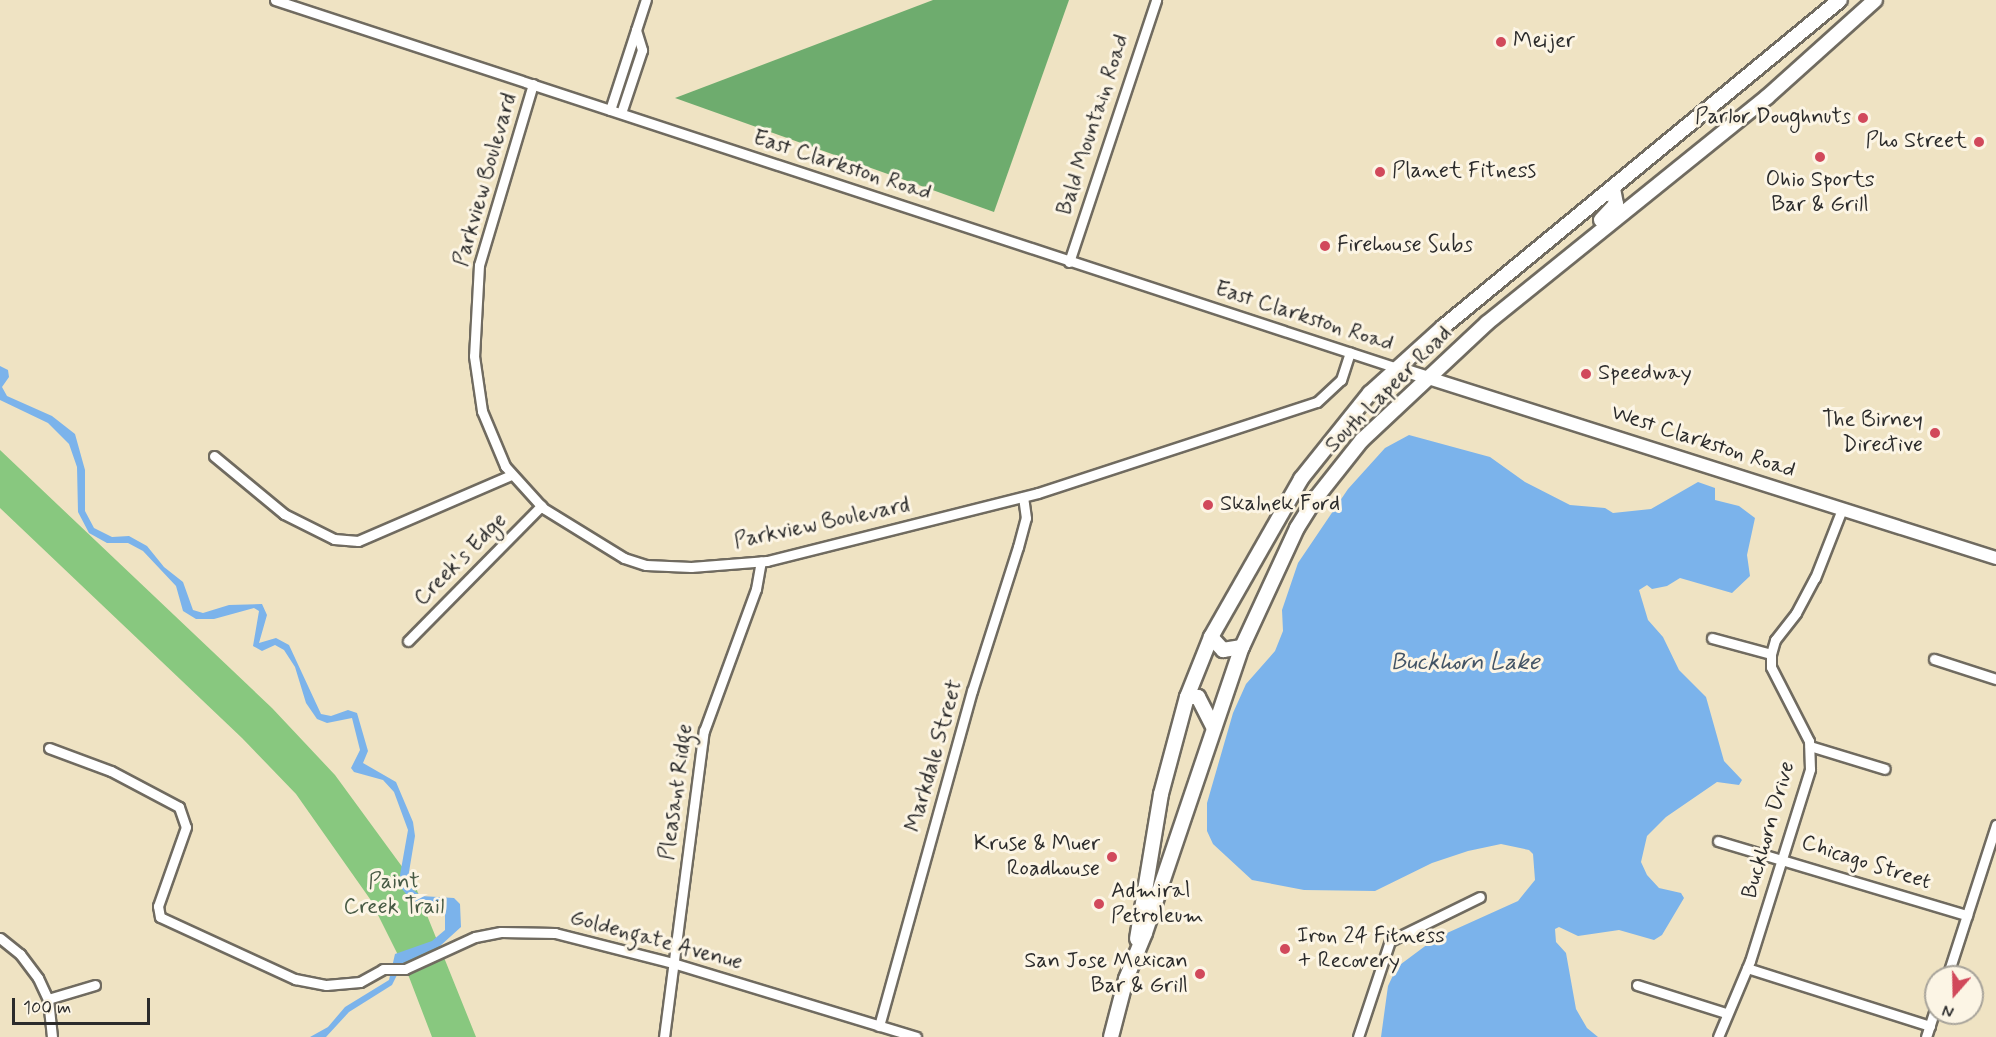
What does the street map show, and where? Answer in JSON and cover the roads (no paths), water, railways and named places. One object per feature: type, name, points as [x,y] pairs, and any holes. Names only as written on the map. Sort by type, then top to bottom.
[{"type":"main road","name":"South Lapeer Road","points":[[1111,1037],[1134,956],[1161,794],[1187,698],[1211,637],[1301,479],[1370,393],[1397,368],[1840,0]]},
{"type":"main road","name":"South Lapeer Road","points":[[1134,956],[1145,933],[1242,647],[1297,528],[1316,498],[1362,440],[1427,377],[1524,292],[1783,83],[1875,0]]},
{"type":"main road","points":[[1677,137],[1688,159]]},
{"type":"main road","points":[[1524,292],[1533,276],[1612,210],[1616,197],[1613,189]]},
{"type":"main road","name":"West Clarkston Road","points":[[1397,368],[1996,558]]},
{"type":"main road","points":[[1211,637],[1223,650],[1242,647]]},
{"type":"main road","points":[[1187,698],[1198,697],[1213,727]]},
{"type":"street","name":"East Clarkston Road","points":[[275,0],[1397,368]]},
{"type":"street","points":[[610,110],[646,0]]},
{"type":"street","name":"Bald Mountain Road","points":[[1069,262],[1156,0]]},
{"type":"street","points":[[621,113],[642,50],[636,30]]},
{"type":"street","name":"Parkview Boulevard","points":[[533,84],[490,219],[477,278],[476,375],[482,411],[511,475],[541,506],[602,547],[646,565],[691,567],[761,561],[1023,496],[1317,402],[1341,380],[1350,352]]},
{"type":"street","points":[[214,456],[284,514],[334,538],[358,541],[511,475]]},
{"type":"street","name":"Markdale Street","points":[[879,1026],[972,691],[1026,519],[1023,496]]},
{"type":"street","name":"Creek's Edge","points":[[408,641],[541,506]]},
{"type":"street","points":[[1712,638],[1770,654],[1775,640],[1796,613],[1815,578],[1842,509]]},
{"type":"street","name":"Pleasant Ridge","points":[[664,1037],[704,730],[756,590],[761,561]]},
{"type":"street","name":"Buckhorn Drive","points":[[1718,1037],[1726,1013],[1747,968],[1784,858],[1810,769],[1810,746],[1771,668],[1770,654]]},
{"type":"street","points":[[1934,659],[1996,679]]},
{"type":"street","points":[[1810,746],[1885,769]]},
{"type":"street","name":"Goldengate Avenue","points":[[48,748],[111,771],[179,807],[186,827],[158,906],[160,917],[295,979],[326,985],[360,982],[383,969],[398,971],[476,937],[501,932],[555,933],[673,963],[916,1037]]},
{"type":"street","points":[[1951,965],[1996,825]]},
{"type":"street","name":"Chicago Street","points":[[1718,841],[1784,858],[1967,915]]},
{"type":"street","points":[[1358,1037],[1390,941],[1480,897]]},
{"type":"street","points":[[0,938],[20,954],[48,999],[52,1037]]},
{"type":"street","points":[[1747,968],[1930,1026],[1926,1037]]},
{"type":"street","points":[[48,999],[95,985]]},
{"type":"street","points":[[1637,985],[1726,1013]]},
{"type":"water","points":[[0,366],[8,370],[9,377],[2,387],[7,396],[52,416],[75,434],[85,470],[85,511],[94,528],[112,537],[129,536],[147,546],[164,567],[183,582],[193,610],[203,613],[229,605],[262,604],[267,615],[259,643],[276,638],[289,645],[321,714],[331,716],[348,710],[357,713],[368,751],[363,763],[396,782],[413,822],[415,836],[408,878],[412,889],[421,896],[454,898],[460,904],[461,927],[440,946],[403,963],[392,985],[349,1012],[326,1037],[310,1037],[328,1027],[345,1007],[389,980],[395,954],[432,941],[445,930],[445,911],[412,901],[402,889],[400,875],[408,830],[394,792],[383,780],[354,772],[351,768],[360,750],[352,718],[327,723],[317,719],[306,703],[295,667],[284,650],[275,645],[262,651],[253,646],[259,611],[254,608],[214,619],[196,619],[183,611],[176,586],[143,551],[128,543],[107,543],[89,533],[78,512],[77,467],[69,444],[48,423],[0,400]]},
{"type":"water","name":"Buckhorn Lake","points":[[1409,435],[1490,457],[1525,482],[1570,505],[1605,508],[1613,513],[1651,509],[1698,482],[1715,488],[1715,500],[1739,506],[1755,518],[1747,555],[1750,576],[1732,593],[1680,578],[1667,586],[1652,589],[1647,585],[1639,590],[1648,620],[1663,637],[1679,670],[1706,697],[1724,761],[1742,780],[1739,785],[1717,782],[1666,817],[1647,836],[1641,862],[1647,875],[1659,888],[1681,893],[1684,898],[1662,935],[1654,940],[1619,930],[1578,936],[1559,927],[1555,929],[1556,942],[1566,953],[1576,1009],[1587,1028],[1598,1037],[1381,1037],[1388,986],[1397,967],[1436,938],[1518,901],[1535,880],[1533,854],[1529,850],[1501,844],[1468,851],[1432,863],[1375,891],[1304,890],[1252,880],[1213,844],[1207,831],[1207,803],[1233,713],[1246,684],[1275,651],[1283,631],[1282,610],[1298,563],[1348,489],[1385,448]]},
{"type":"place","name":"Meijer","points":[[1501,42]]},
{"type":"place","name":"Parlor Doughnuts","points":[[1863,118]]},
{"type":"place","name":"Pho Street","points":[[1979,142]]},
{"type":"place","name":"Ohio Sports Bar & Grill","points":[[1820,157]]},
{"type":"place","name":"Planet Fitness","points":[[1380,172]]},
{"type":"place","name":"Firehouse Subs","points":[[1325,246]]},
{"type":"place","name":"Speedway","points":[[1586,374]]},
{"type":"place","name":"The Birney Directive","points":[[1935,433]]},
{"type":"place","name":"Skalnek Ford","points":[[1208,505]]},
{"type":"place","name":"Kruse & Muer Roadhouse","points":[[1112,857]]},
{"type":"place","name":"Admiral Petroleum","points":[[1099,904]]},
{"type":"place","name":"Iron 24 Fitness + Recovery","points":[[1285,949]]},
{"type":"place","name":"San Jose Mexican Bar & Grill","points":[[1200,974]]},
{"type":"park label","name":"Paint Creek Trail","points":[[394,894]]}]
